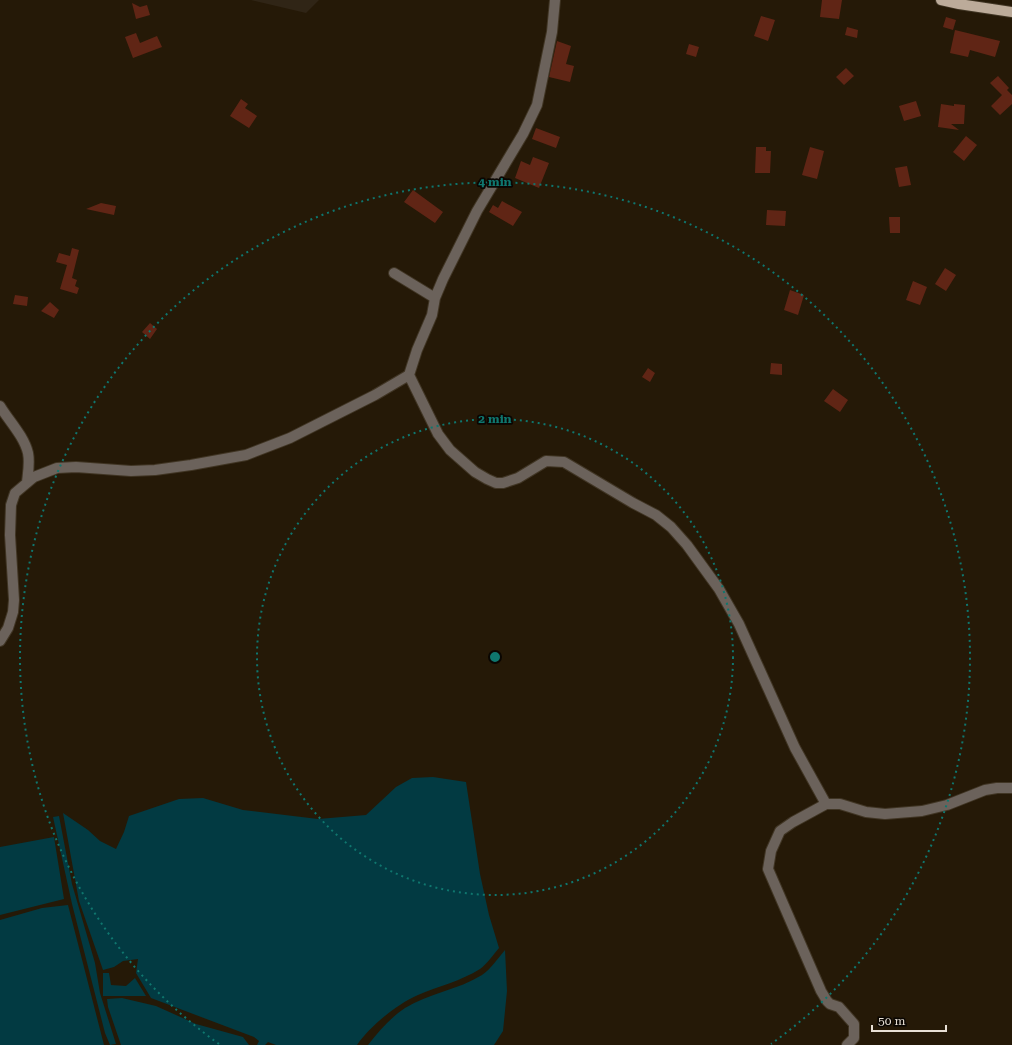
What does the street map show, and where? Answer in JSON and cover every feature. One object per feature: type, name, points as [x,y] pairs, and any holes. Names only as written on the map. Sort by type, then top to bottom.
[{"type":"main road","points":[[941,0],[1012,12]]},
{"type":"street","points":[[0,641],[8,628],[13,612],[14,600],[10,541],[11,505],[15,494],[34,477],[57,468],[76,467],[131,471],[155,470],[246,455],[290,438],[375,395],[409,375],[417,350],[432,316],[435,298],[477,211],[523,134],[537,104],[552,32],[555,0]]},
{"type":"street","points":[[394,273],[435,298]]},
{"type":"street","points":[[409,375],[438,434],[450,450],[475,472],[487,479],[496,483],[503,483],[518,478],[546,461],[564,462],[656,515],[667,523],[681,538],[719,589],[739,624],[795,748],[826,804]]},
{"type":"street","points":[[0,406],[25,446],[28,455],[29,468],[27,482]]},
{"type":"street","points":[[847,1045],[854,1038],[854,1024],[839,1007],[830,1004],[821,992],[768,869],[771,851],[780,832],[793,822],[826,804],[840,804],[866,812],[885,814],[922,811],[948,805],[985,790],[1012,788]]},
{"type":"shaded area","points":[[251,0],[319,0],[306,13]]},
{"type":"water","points":[[433,777],[466,782],[480,874],[489,915],[499,948],[488,962],[473,973],[418,995],[401,1004],[376,1023],[357,1045],[276,1045],[268,1042],[265,1045],[257,1045],[259,1041],[254,1037],[151,998],[136,973],[138,959],[123,961],[114,967],[103,970],[79,901],[63,813],[88,830],[100,841],[116,849],[124,832],[129,816],[179,799],[203,798],[243,810],[318,819],[366,815],[396,787],[412,778]]},
{"type":"water","points":[[59,816],[72,884],[95,963],[100,993],[116,1044],[110,1045],[105,1033],[72,904],[53,817]]},
{"type":"water","points":[[54,837],[64,899],[0,915],[0,847]]},
{"type":"water","points":[[68,905],[104,1045],[0,1045],[0,920],[42,908]]},
{"type":"water","points":[[505,950],[507,991],[503,1031],[494,1045],[368,1045],[394,1016],[405,1008],[482,975],[491,967]]},
{"type":"water","points":[[103,973],[109,973],[111,985],[126,986],[135,978],[146,996],[103,996]]},
{"type":"water","points":[[122,998],[156,1006],[196,1024],[243,1037],[249,1045],[121,1045],[108,1007],[107,999]]},
{"type":"building","points":[[822,0],[842,0],[839,19],[820,17]]},
{"type":"building","points":[[132,3],[140,7],[147,5],[150,15],[136,19]]},
{"type":"building","points":[[761,16],[775,20],[768,41],[754,36]]},
{"type":"building","points":[[946,17],[956,20],[953,30],[943,27]]},
{"type":"building","points":[[847,27],[858,30],[857,38],[845,35]]},
{"type":"building","points":[[955,30],[1000,41],[995,57],[970,50],[968,57],[950,53]]},
{"type":"building","points":[[136,33],[140,43],[157,36],[162,47],[133,58],[125,37]]},
{"type":"building","points":[[557,41],[571,46],[566,64],[574,66],[570,82],[549,77]]},
{"type":"building","points":[[689,44],[699,47],[696,57],[686,54]]},
{"type":"building","points":[[846,68],[854,76],[844,85],[836,77]]},
{"type":"building","points":[[998,76],[1009,88],[1007,90],[1012,95],[1012,104],[1000,115],[991,106],[1002,95],[990,83]]},
{"type":"building","points":[[241,99],[248,104],[245,108],[257,116],[249,128],[230,116]]},
{"type":"building","points":[[916,101],[921,116],[904,121],[899,106]]},
{"type":"building","points":[[941,104],[954,106],[954,104],[965,105],[964,124],[951,124],[959,130],[938,127]]},
{"type":"building","points":[[536,128],[560,137],[556,148],[532,139]]},
{"type":"building","points":[[966,136],[977,145],[964,161],[953,152]]},
{"type":"building","points":[[756,147],[766,147],[766,151],[771,151],[770,173],[755,173]]},
{"type":"building","points":[[810,147],[824,151],[817,179],[802,175]]},
{"type":"building","points":[[533,157],[549,163],[539,188],[515,178],[521,161],[530,165]]},
{"type":"building","points":[[907,166],[911,185],[899,187],[895,168]]},
{"type":"building","points":[[413,190],[443,212],[435,223],[404,202]]},
{"type":"building","points":[[502,201],[522,212],[513,226],[489,212],[493,205],[498,208]]},
{"type":"building","points":[[101,203],[116,206],[114,215],[86,209]]},
{"type":"building","points":[[767,210],[786,211],[785,226],[766,225]]},
{"type":"building","points":[[889,217],[900,217],[900,233],[890,233]]},
{"type":"building","points":[[72,248],[79,250],[72,278],[77,280],[75,286],[79,288],[77,294],[60,289],[67,265],[56,262],[59,253],[70,256]]},
{"type":"building","points":[[945,268],[956,275],[946,291],[935,284]]},
{"type":"building","points":[[913,281],[927,287],[920,305],[906,300]]},
{"type":"building","points":[[790,290],[804,295],[798,315],[784,310]]},
{"type":"building","points":[[15,295],[28,297],[27,306],[13,304]]},
{"type":"building","points":[[50,302],[59,310],[54,318],[41,311]]},
{"type":"building","points":[[150,323],[157,329],[150,339],[142,332]]},
{"type":"building","points":[[771,363],[782,364],[782,375],[770,374]]},
{"type":"building","points":[[648,368],[655,373],[650,382],[642,377]]},
{"type":"building","points":[[833,389],[848,400],[840,412],[824,401]]}]
